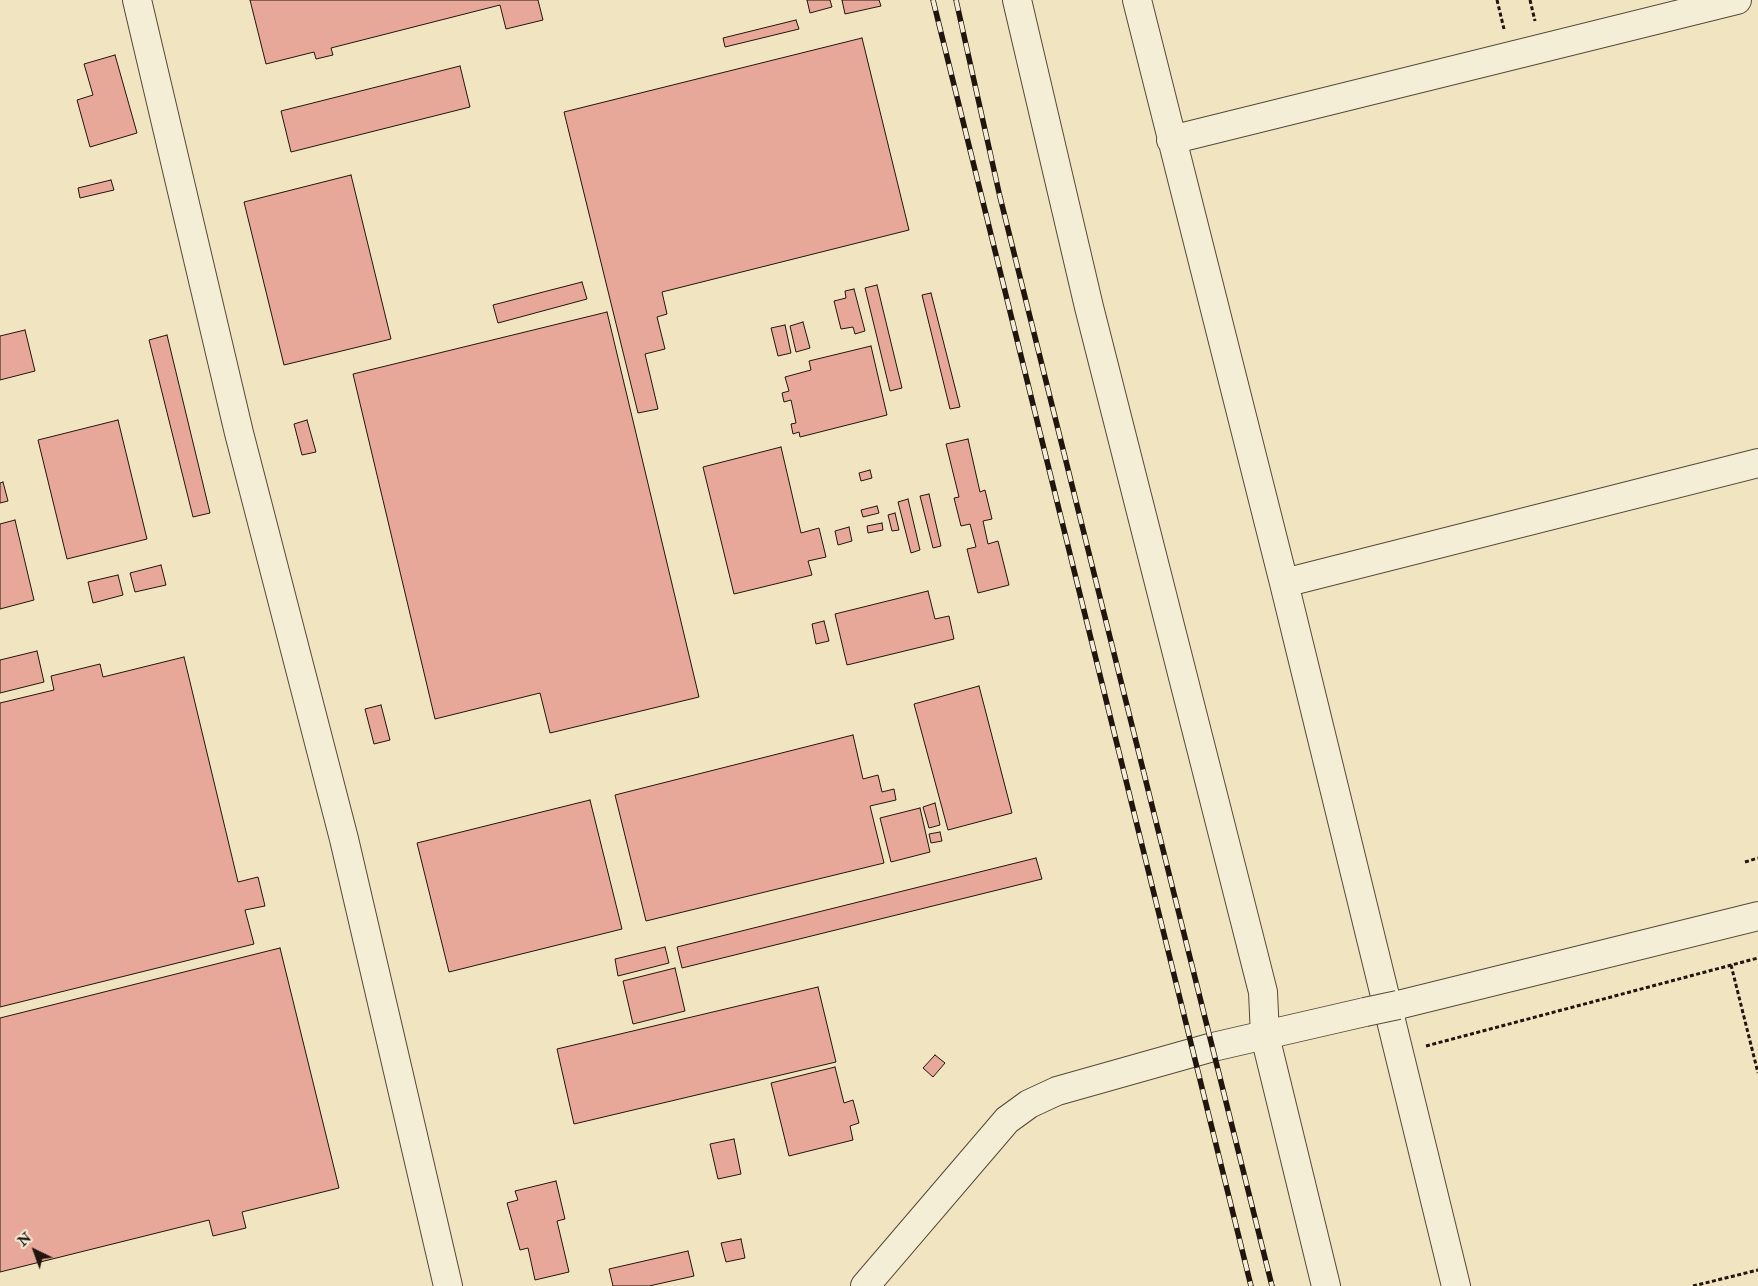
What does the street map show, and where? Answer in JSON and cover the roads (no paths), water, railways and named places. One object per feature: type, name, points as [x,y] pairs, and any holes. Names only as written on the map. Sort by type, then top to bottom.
[{"type":"street","points":[[136,0],[239,433],[344,839],[448,1286]]},
{"type":"street","points":[[1017,0],[1089,307],[1263,992],[1265,1036],[1326,1286]]},
{"type":"street","points":[[1137,0],[1284,584],[1456,1286]]},
{"type":"street","points":[[1171,140],[1737,0]]},
{"type":"street","points":[[1284,584],[1758,463]]},
{"type":"street","points":[[865,1286],[1008,1120],[1029,1104],[1058,1091],[1213,1047],[1398,1005],[1758,916]]},
{"type":"railway","points":[[933,0],[1251,1286]]},
{"type":"railway","points":[[956,0],[1000,197],[1272,1286]]}]
